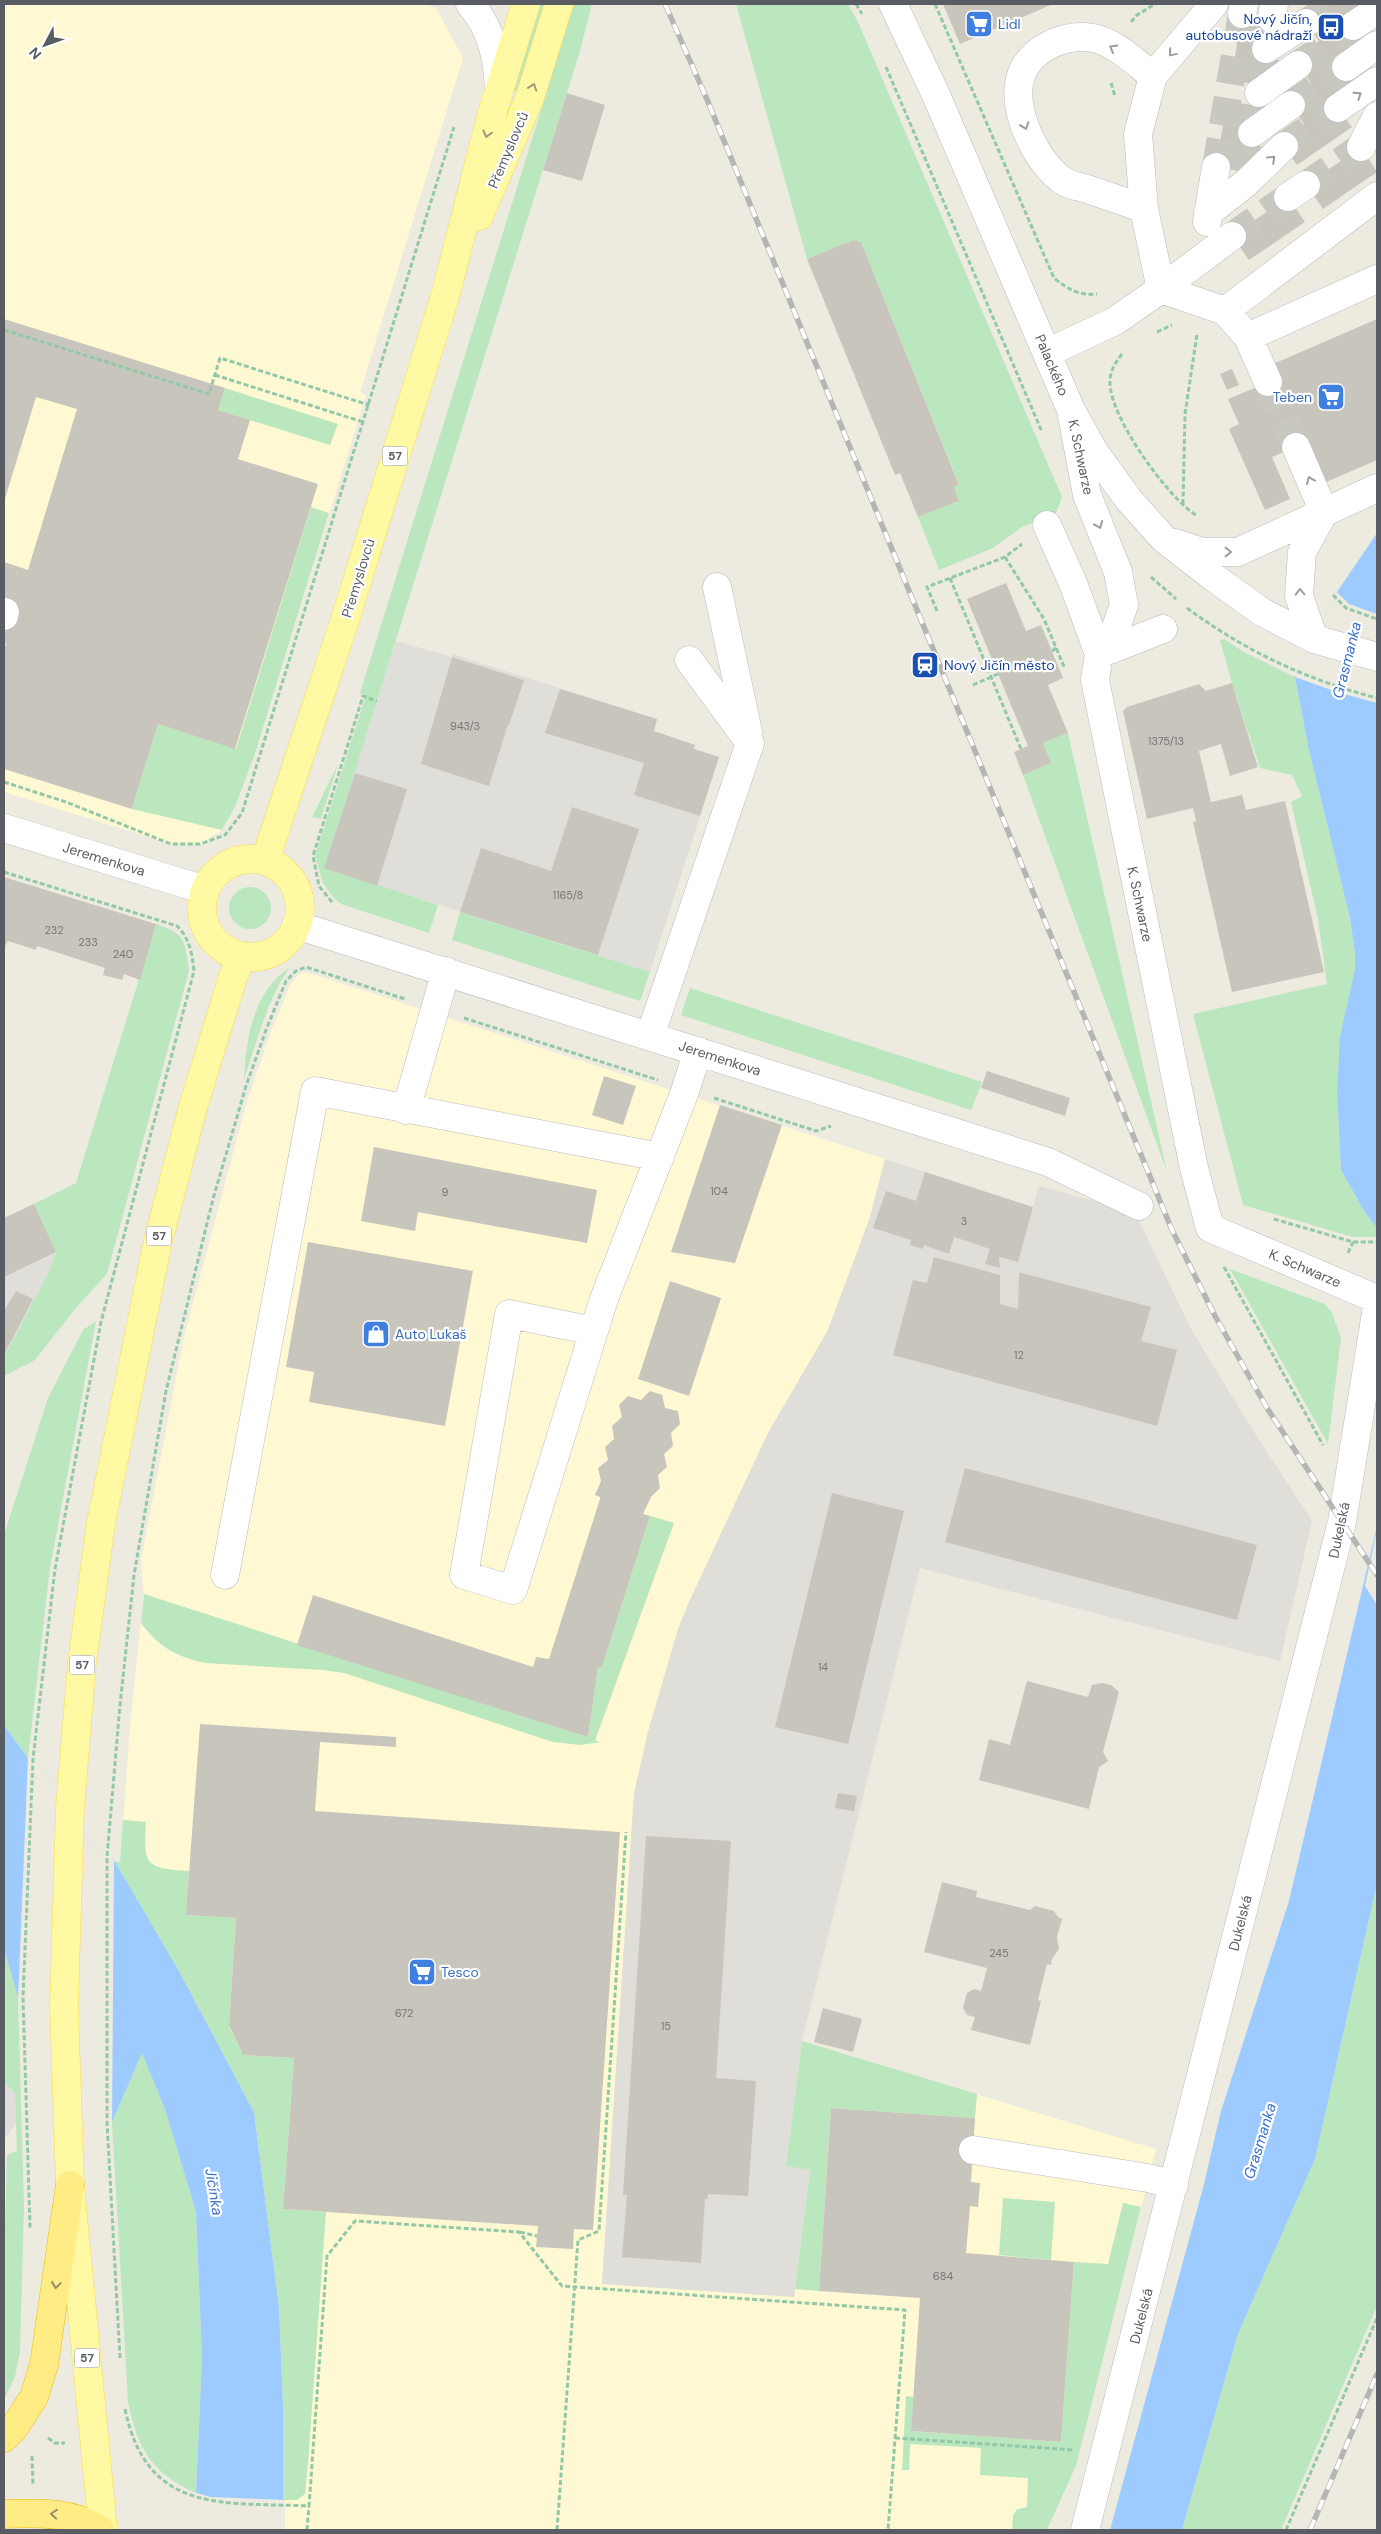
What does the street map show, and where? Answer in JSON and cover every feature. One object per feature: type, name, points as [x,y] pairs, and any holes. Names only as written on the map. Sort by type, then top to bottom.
[{"type":"highway","points":[[4,2438],[14,2428],[34,2397],[44,2365],[70,2185]]},
{"type":"highway","points":[[4,2514],[64,2515],[89,2523],[101,2530]]},
{"type":"main road","name":"Přemyslovců","points":[[265,861],[345,620],[446,293],[499,92],[526,4]]},
{"type":"main road","name":"Přemyslovců","points":[[446,293],[529,100],[559,4]]},
{"type":"main road","points":[[250,858],[265,861],[283,872],[296,889],[300,911],[296,925],[289,938],[271,952],[257,956],[242,956],[222,947],[208,931],[202,911],[205,890],[217,872],[229,864],[250,858]]},
{"type":"main road","name":"57","points":[[101,2530],[70,2185],[64,2006],[70,1808],[82,1663],[101,1523],[136,1349],[175,1173],[213,1041],[233,977],[242,956]]},
{"type":"street","points":[[470,4],[484,22],[490,36],[498,72],[499,92]]},
{"type":"street","name":"Palackého","points":[[893,4],[936,95],[1071,410],[1095,453],[1129,500],[1164,539],[1212,578],[1262,612],[1314,639],[1377,657]]},
{"type":"street","points":[[1161,289],[1144,208],[1138,134],[1153,76],[1214,4]]},
{"type":"street","points":[[1353,26],[1377,10]]},
{"type":"street","points":[[1266,49],[1306,23]]},
{"type":"street","points":[[1144,208],[1065,182],[1048,167],[1034,147],[1024,126],[1020,104],[1020,80],[1030,60],[1047,45],[1070,37],[1093,38],[1113,46],[1153,76]]},
{"type":"street","points":[[1346,67],[1377,45]]},
{"type":"street","points":[[1259,95],[1298,65]]},
{"type":"street","points":[[1338,108],[1377,81]]},
{"type":"street","points":[[1252,133],[1291,105]]},
{"type":"street","points":[[1361,147],[1377,116]]},
{"type":"street","points":[[1208,213],[1245,177],[1284,146]]},
{"type":"street","points":[[1200,260],[1216,167]]},
{"type":"street","points":[[1210,315],[1377,196]]},
{"type":"street","points":[[1047,353],[1115,321],[1232,236]]},
{"type":"street","points":[[1248,337],[1377,280]]},
{"type":"street","points":[[1161,289],[1248,337],[1268,382]]},
{"type":"street","name":"K. Schwarze","points":[[1071,410],[1087,495],[1118,572],[1124,605],[1115,630],[1099,654],[1095,680],[1194,1168],[1210,1228],[1377,1306]]},
{"type":"street","points":[[1296,447],[1324,512]]},
{"type":"street","points":[[1164,539],[1202,552],[1238,552],[1377,488]]},
{"type":"street","points":[[1314,639],[1299,596],[1302,552],[1324,512]]},
{"type":"street","points":[[1047,525],[1073,583],[1099,654],[1163,629]]},
{"type":"street","points":[[650,1036],[750,743],[717,587]]},
{"type":"street","points":[[689,660],[750,743]]},
{"type":"street","name":"Jeremenkova","points":[[4,828],[205,890]]},
{"type":"street","name":"Jeremenkova","points":[[296,925],[1048,1162],[1139,1206]]},
{"type":"street","points":[[406,1110],[446,971]]},
{"type":"street","points":[[594,1331],[509,1314],[464,1575],[513,1590],[594,1331],[604,1299],[686,1089],[698,1051]]},
{"type":"street","points":[[225,1575],[315,1091],[406,1110],[660,1157]]},
{"type":"street","name":"Dukelská","points":[[1086,2530],[1342,1522],[1377,1306]]},
{"type":"street","points":[[973,2150],[1148,2178],[1174,2185]]},
{"type":"path","points":[[856,4],[865,18]]},
{"type":"path","points":[[884,63],[1043,434]]},
{"type":"path","points":[[4,782],[66,802],[171,844],[200,844],[225,835],[242,812],[454,126]]},
{"type":"path","points":[[1155,333],[1172,325],[1210,315],[1185,414],[1183,505]]},
{"type":"path","points":[[4,330],[209,394],[220,358],[369,405]]},
{"type":"path","points":[[1124,351],[1113,369],[1110,381],[1115,408],[1128,433],[1183,505],[1200,518]]},
{"type":"path","points":[[215,376],[363,422]]},
{"type":"path","points":[[937,611],[927,587],[1005,557],[1047,525]]},
{"type":"path","points":[[950,578],[1021,749]]},
{"type":"path","points":[[1330,592],[1346,608],[1377,619]]},
{"type":"path","points":[[1052,651],[1056,648]]},
{"type":"path","points":[[973,685],[998,674]]},
{"type":"path","points":[[333,904],[319,886],[313,856],[363,696],[377,701]]},
{"type":"path","points":[[4,872],[176,926],[186,935],[191,949],[194,971],[101,1322],[55,1569],[33,1759],[23,1997],[28,2160]]},
{"type":"path","points":[[120,2363],[107,2122],[107,1857],[120,1705],[134,1575],[166,1391],[216,1189],[266,1030],[286,981],[296,970],[306,967],[816,1131],[833,1126]]},
{"type":"path","points":[[1267,1217],[1353,1242],[1377,1242]]},
{"type":"path","points":[[1210,1228],[1219,1259],[1326,1451]]},
{"type":"path","points":[[573,2239],[578,2240],[600,2231],[626,1832]]},
{"type":"path","points":[[307,2530],[327,2256],[355,2221],[519,2232],[537,2236]]},
{"type":"path","points":[[519,2232],[562,2286],[905,2310],[888,2530]]},
{"type":"path","points":[[557,2530],[578,2240]]},
{"type":"path","points":[[1286,2530],[1377,2318]]},
{"type":"path","points":[[123,2402],[132,2439],[139,2454],[158,2475],[182,2492],[209,2502],[309,2506]]},
{"type":"path","points":[[895,2438],[1080,2450]]},
{"type":"shaded area","points":[[4,4],[424,4],[436,8],[463,58],[360,392],[366,395],[255,754],[235,807],[222,830],[200,844],[171,844],[4,792]]},
{"type":"shaded area","points":[[396,641],[452,657],[452,654],[657,719],[654,731],[695,745],[694,749],[719,757],[650,972],[324,868]]},
{"type":"shaded area","points":[[306,972],[885,1159],[870,1217],[828,1330],[768,1433],[689,1602],[678,1629],[648,1732],[634,1793],[602,2284],[794,2297],[810,2170],[802,2041],[1156,2149],[1076,2466],[1047,2530],[283,2530],[283,2405],[279,2308],[254,2112],[179,1971],[114,1862],[120,1862],[131,1715],[144,1594],[141,1560],[184,1337],[246,1105],[271,1031],[291,983],[298,975]]},
{"type":"shaded area","points":[[885,1159],[1033,1207],[1039,1186],[1135,1212],[1191,1329],[1247,1421],[1312,1521],[1280,1661],[920,1568],[802,2041],[786,2166],[810,2170],[794,2297],[602,2284],[634,1793],[648,1732],[678,1629],[689,1602],[768,1433],[828,1330],[870,1217]]},
{"type":"shaded area","points":[[34,1204],[56,1252],[51,1268],[4,1357],[4,1218]]},
{"type":"shaded area","points":[[4,2083],[15,2093],[16,2124],[4,2139]]},
{"type":"green space","points":[[539,4],[546,4],[518,91],[513,91]]},
{"type":"green space","points":[[574,4],[592,4],[580,51],[325,867],[438,905],[429,933],[341,904],[332,896],[323,883],[315,856],[366,695],[360,693]]},
{"type":"green space","points":[[736,4],[848,4],[858,22],[1062,497],[1056,513],[1022,527],[993,548],[939,570],[918,517],[959,501],[954,487],[959,484],[861,242],[853,240],[807,259]]},
{"type":"green space","points":[[225,388],[338,424],[330,445],[218,410]]},
{"type":"green space","points":[[311,507],[329,513],[255,754],[235,807],[222,830],[132,809],[158,724],[236,749]]},
{"type":"green space","points":[[1224,639],[1244,652],[1295,677],[1308,746],[1350,918],[1355,953],[1355,969],[1339,1058],[1337,1093],[1341,1170],[1364,1211],[1377,1228],[1377,1237],[1353,1237],[1243,1205],[1193,1014],[1327,984],[1318,919],[1291,802],[1302,796],[1292,775],[1260,768],[1220,640]]},
{"type":"green space","points":[[1068,733],[1167,1172],[1023,775],[1051,763],[1043,743]]},
{"type":"green space","points":[[338,764],[321,819],[312,817],[315,811]]},
{"type":"green space","points":[[250,887],[265,893],[271,908],[265,923],[250,929],[235,923],[229,908],[235,893]]},
{"type":"green space","points":[[460,912],[650,972],[640,1001],[452,940]]},
{"type":"green space","points":[[156,924],[179,935],[185,946],[189,971],[107,1274],[75,1309],[35,1360],[4,1376],[4,1357],[51,1268],[56,1252],[34,1204],[76,1183]]},
{"type":"green space","points":[[290,967],[282,979],[269,1007],[244,1079],[247,1048],[254,1017],[267,989],[277,977]]},
{"type":"green space","points":[[690,988],[982,1082],[971,1110],[681,1015]]},
{"type":"green space","points":[[1230,1269],[1325,1304],[1332,1313],[1341,1338],[1328,1444]]},
{"type":"green space","points":[[96,1321],[50,1568],[28,1758],[4,1725],[4,1535],[48,1398],[83,1330]]},
{"type":"green space","points":[[650,1516],[674,1523],[596,1738],[596,1741],[601,1742],[580,1745],[553,1742],[344,1673],[205,1663],[176,1654],[168,1649],[154,1638],[141,1623],[144,1594],[588,1737],[598,1667],[602,1667]]},
{"type":"green space","points":[[123,1820],[146,1822],[145,1848],[150,1862],[164,1868],[189,1871],[187,1915],[236,1918],[229,2026],[243,2055],[294,2058],[283,2209],[326,2212],[305,2494],[297,2500],[283,2500],[283,2405],[279,2308],[254,2112],[179,1971],[114,1862],[120,1862]]},
{"type":"green space","points":[[1377,1884],[1377,2306],[1281,2530],[1182,2530],[1238,2334],[1315,2159]]},
{"type":"green space","points":[[4,1949],[18,1997],[24,2206],[20,2351],[15,2377],[4,2400],[4,2268],[7,2155],[17,2151],[15,2093],[4,2083]]},
{"type":"green space","points":[[802,2041],[977,2094],[975,2118],[831,2108],[819,2291],[795,2289],[810,2170],[786,2166]]},
{"type":"green space","points":[[142,2052],[165,2109],[196,2212],[202,2358],[196,2493],[168,2477],[149,2458],[137,2433],[128,2402],[112,2122]]},
{"type":"green space","points":[[1003,2198],[1055,2202],[1051,2260],[999,2255]]},
{"type":"green space","points":[[1123,2203],[1141,2207],[1076,2466],[1047,2530],[1012,2530],[1013,2516],[1017,2509],[1027,2507],[1028,2478],[980,2475],[981,2448],[910,2444],[909,2470],[902,2470],[906,2396],[914,2397],[911,2431],[1061,2442],[1074,2262],[1108,2264]]},
{"type":"water","name":"Grasmanka","points":[[1377,533],[1377,1228],[1364,1211],[1341,1170],[1337,1093],[1340,1037],[1355,969],[1355,953],[1350,918],[1308,746],[1295,677],[1337,592]]},
{"type":"water","name":"Grasmanka","points":[[1377,1526],[1377,1884],[1315,2159],[1238,2334],[1182,2530],[1110,2530],[1203,2188],[1221,2111],[1289,1901]]},
{"type":"water","name":"Jičínka","points":[[4,1725],[28,1758],[38,1760],[102,1857],[112,1857],[179,1971],[254,2112],[279,2308],[283,2405],[283,2530],[198,2530],[196,2493],[202,2358],[196,2212],[165,2109],[142,2053],[112,2122],[74,2061],[18,1997],[4,1949]]},
{"type":"pier","points":[[1337,592],[1349,604],[1377,614],[1377,703],[1337,692],[1295,677]]},
{"type":"pier","points":[[1377,1529],[1377,1605],[1365,1586]]},
{"type":"pier","points":[[28,1758],[38,1760],[102,1857],[112,1857],[114,1862],[112,2125],[72,2063],[18,2001]]},
{"type":"pier","points":[[194,2492],[210,2497],[285,2500],[285,2530],[195,2530]]},
{"type":"building","name":"Lidl","points":[[943,4],[1053,4],[960,44]]},
{"type":"building","points":[[1321,4],[1373,4],[1353,26],[1366,45],[1342,61],[1359,86],[1338,108],[1352,127],[1297,165],[1280,140],[1304,124],[1287,100],[1311,83],[1294,59],[1319,41],[1302,17]]},
{"type":"building","points":[[1242,14],[1272,19],[1260,85],[1231,80]]},
{"type":"building","points":[[567,93],[605,105],[582,181],[543,170]]},
{"type":"building","points":[[1227,101],[1256,106],[1245,172],[1216,167]]},
{"type":"building","points":[[1361,147],[1377,172],[1323,209],[1306,185]]},
{"type":"building","points":[[1288,197],[1305,222],[1249,260],[1232,236]]},
{"type":"building","points":[[853,240],[861,242],[959,485],[954,487],[959,501],[918,517],[900,473],[895,475],[807,259]]},
{"type":"building","points":[[4,319],[225,388],[218,410],[250,420],[238,459],[318,484],[235,749],[158,724],[132,809],[4,769],[4,651],[6,644],[4,643],[4,562],[28,570],[77,409],[36,397],[4,502]]},
{"type":"building","name":"Teben","points":[[1377,319],[1377,460],[1324,483],[1306,442],[1272,457],[1290,499],[1265,510],[1229,429],[1239,424],[1228,399],[1279,378],[1273,364]]},
{"type":"building","points":[[1232,369],[1239,385],[1227,390],[1220,374]]},
{"type":"building","points":[[1006,583],[1026,631],[1041,625],[1063,678],[1048,685],[1068,733],[1043,743],[1051,763],[1023,775],[1014,752],[1028,746],[967,599]]},
{"type":"building","points":[[452,657],[524,680],[489,786],[421,764]]},
{"type":"building","points":[[1232,683],[1258,767],[1230,776],[1221,744],[1199,751],[1211,802],[1242,795],[1246,810],[1285,801],[1324,972],[1232,992],[1193,822],[1196,821],[1193,808],[1147,819],[1123,711],[1127,707],[1199,684],[1206,691]]},
{"type":"building","points":[[560,689],[657,719],[654,731],[695,745],[694,749],[719,757],[700,816],[634,795],[644,763],[545,733]]},
{"type":"building","points":[[355,773],[407,789],[377,886],[324,868]]},
{"type":"building","points":[[572,807],[639,829],[598,955],[460,912],[481,848],[551,871]]},
{"type":"building","points":[[4,877],[156,924],[140,980],[124,974],[122,980],[103,975],[105,968],[37,946],[36,950],[8,941],[4,948]]},
{"type":"building","points":[[987,1071],[1070,1098],[1065,1116],[981,1088]]},
{"type":"building","points":[[604,1076],[636,1086],[623,1125],[592,1115]]},
{"type":"building","points":[[720,1105],[782,1125],[735,1263],[671,1252]]},
{"type":"building","points":[[374,1147],[597,1190],[587,1243],[418,1212],[415,1231],[361,1221]]},
{"type":"building","points":[[925,1172],[1033,1207],[1018,1262],[999,1257],[1000,1268],[985,1264],[990,1249],[954,1237],[949,1254],[924,1245],[923,1249],[910,1245],[911,1240],[873,1228],[886,1191],[916,1201]]},
{"type":"building","points":[[34,1204],[56,1252],[4,1277],[4,1218]]},
{"type":"building","points":[[308,1242],[473,1271],[445,1426],[309,1402],[314,1372],[286,1367]]},
{"type":"building","points":[[934,1257],[1000,1275],[1000,1304],[1018,1309],[1019,1273],[1151,1307],[1141,1341],[1177,1350],[1157,1426],[893,1355],[913,1280],[927,1283]]},
{"type":"building","points":[[670,1281],[721,1298],[689,1396],[638,1379]]},
{"type":"building","points":[[16,1291],[33,1299],[4,1355],[4,1311]]},
{"type":"building","points":[[650,1391],[662,1395],[665,1408],[678,1411],[680,1424],[671,1433],[673,1446],[664,1454],[667,1467],[658,1475],[660,1488],[651,1497],[643,1514],[650,1516],[602,1667],[598,1667],[588,1737],[297,1645],[313,1595],[533,1667],[536,1657],[549,1659],[600,1499],[600,1497],[595,1495],[601,1481],[598,1468],[608,1460],[605,1447],[614,1439],[612,1426],[622,1417],[619,1405],[628,1396],[641,1400]]},
{"type":"building","points":[[965,1468],[1257,1545],[1237,1620],[945,1542]]},
{"type":"building","points":[[832,1493],[904,1511],[848,1744],[775,1727]]},
{"type":"building","points":[[1027,1681],[1088,1697],[1092,1685],[1102,1683],[1111,1685],[1119,1692],[1103,1752],[1108,1761],[1099,1767],[1089,1809],[979,1780],[989,1739],[1010,1745]]},
{"type":"building","name":"Tesco","points":[[200,1724],[396,1737],[396,1747],[320,1742],[315,1811],[620,1832],[593,2230],[574,2229],[573,2249],[536,2247],[538,2226],[283,2209],[294,2058],[243,2055],[229,2025],[236,1918],[186,1915]]},
{"type":"building","points":[[838,1793],[857,1796],[854,1811],[835,1808]]},
{"type":"building","points":[[646,1836],[731,1841],[716,2078],[756,2081],[748,2196],[708,2194],[708,2199],[705,2199],[701,2263],[622,2257],[627,2195],[623,2195]]},
{"type":"building","points":[[942,1882],[977,1891],[976,1897],[1030,1910],[1035,1906],[1054,1911],[1062,1919],[1057,1937],[1059,1949],[1052,1959],[1051,1965],[1047,1964],[1038,2000],[1041,2001],[1030,2045],[971,2030],[975,2017],[967,2015],[963,2008],[967,1993],[974,1989],[981,1991],[987,1968],[924,1952]]},
{"type":"building","points":[[823,2008],[862,2019],[853,2052],[814,2042]]},
{"type":"building","points":[[831,2108],[975,2118],[971,2182],[980,2183],[978,2207],[970,2206],[966,2253],[1074,2262],[1061,2442],[911,2431],[920,2298],[819,2291]]},
{"type":"tunnel","points":[[1306,23],[1333,4]]},
{"type":"tunnel","points":[[1216,167],[1242,14]]},
{"type":"tunnel","points":[[1260,85],[1271,25]]},
{"type":"tunnel","points":[[1298,65],[1353,26]]},
{"type":"tunnel","points":[[1291,105],[1346,67]]},
{"type":"tunnel","points":[[1245,172],[1256,106]]},
{"type":"tunnel","points":[[1284,146],[1338,108]]},
{"type":"tunnel","points":[[1306,185],[1361,147]]},
{"type":"tunnel","points":[[1232,236],[1288,197]]},
{"type":"tunnel","points":[[1268,382],[1296,447]]},
{"type":"railway","points":[[665,4],[706,97],[1172,1230],[1215,1316],[1267,1408],[1377,1575]]},
{"type":"railway","points":[[1310,2530],[1377,2374]]},
{"type":"place","name":"Lidl","points":[[979,24]]},
{"type":"place","name":"Nový Jičín, autobusové nádraží","points":[[1331,27]]},
{"type":"place","name":"Teben","points":[[1331,397]]},
{"type":"place","name":"Nový Jičín město","points":[[925,665]]},
{"type":"place","name":"Auto Lukaš","points":[[376,1334]]},
{"type":"place","name":"Tesco","points":[[422,1972]]}]
